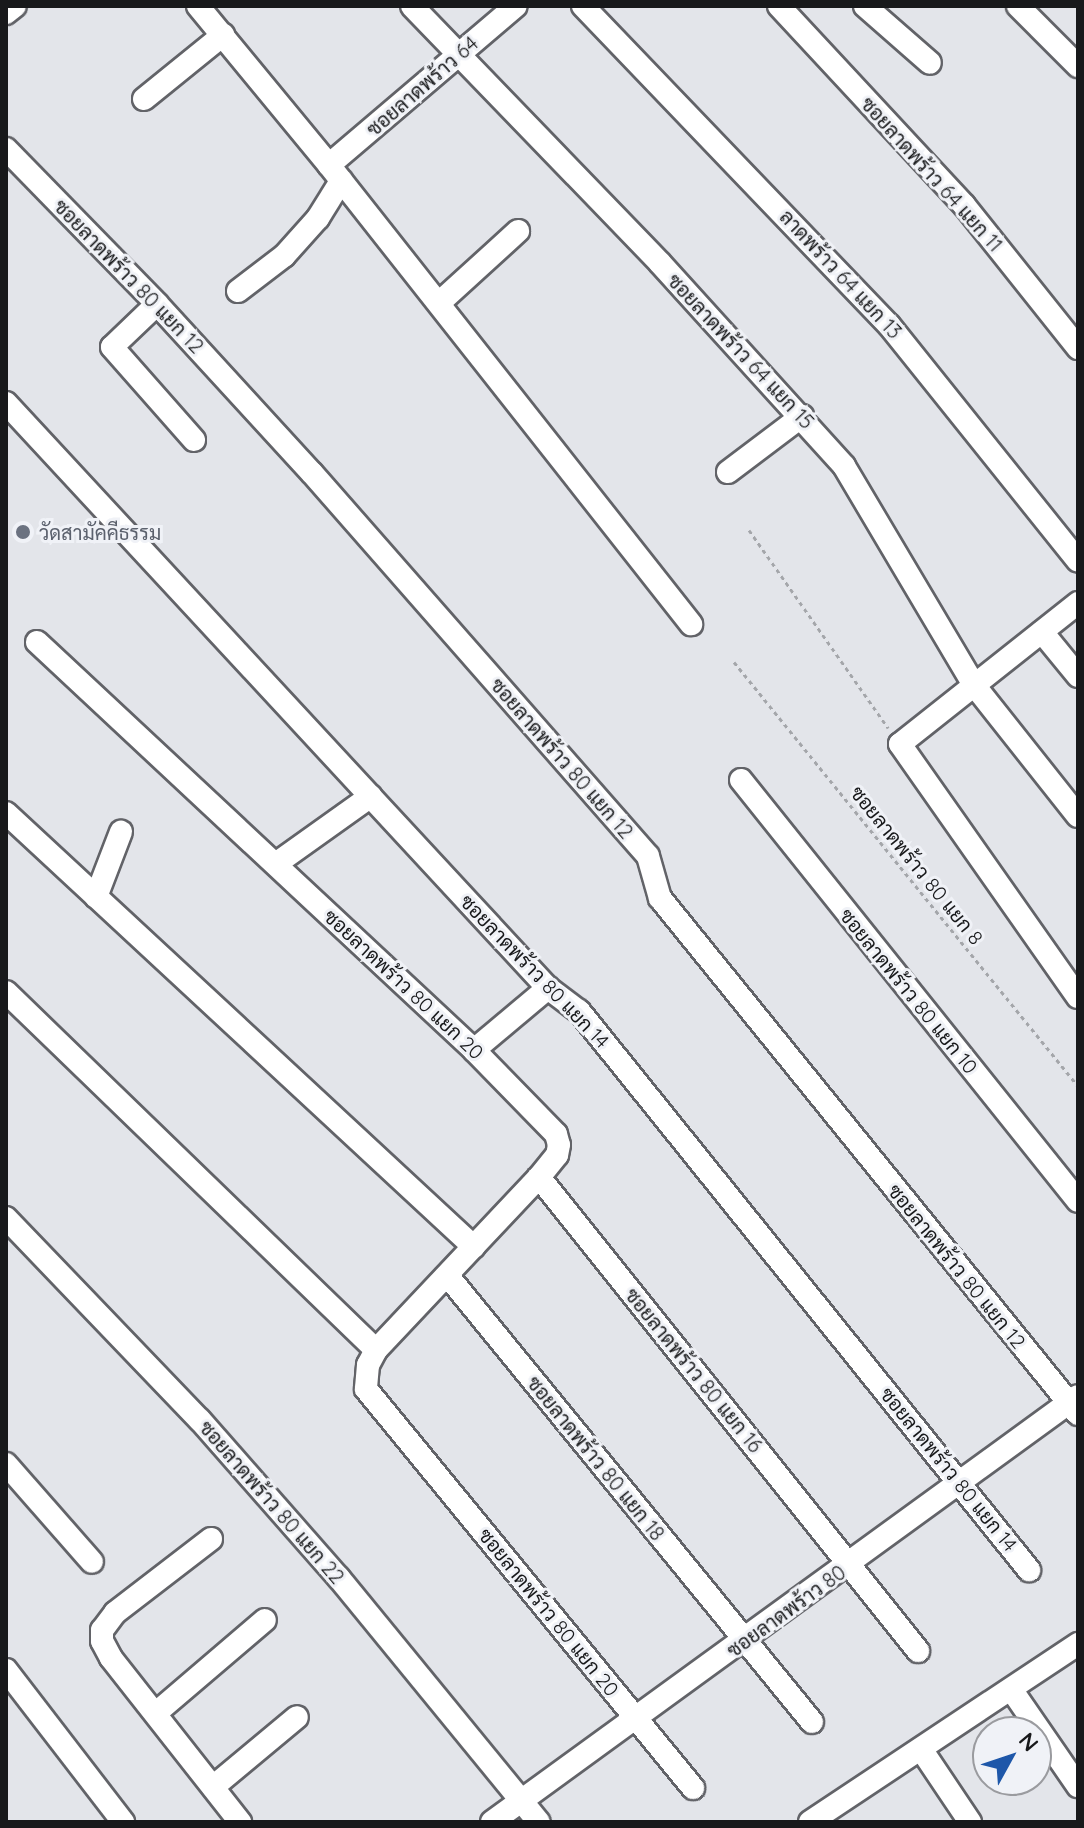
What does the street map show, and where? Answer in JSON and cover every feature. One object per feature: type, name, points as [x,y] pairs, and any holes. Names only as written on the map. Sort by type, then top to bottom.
[{"type":"street","points":[[6,13],[15,6]]},
{"type":"street","points":[[198,6],[439,303],[691,624]]},
{"type":"street","name":"ซอยลาดพร้าว 64 แยก 15","points":[[412,6],[802,416],[844,466],[871,505],[974,685],[1078,816]]},
{"type":"street","name":"ซอยลาดพร้าว 64","points":[[238,291],[284,256],[318,218],[335,173],[458,55],[516,6]]},
{"type":"street","name":"ลาดพร้าว 64 แยก 13","points":[[583,6],[889,325],[1078,561]]},
{"type":"street","name":"ซอยลาดพร้าว 64 แยก 11","points":[[779,6],[964,205],[1078,348]]},
{"type":"street","points":[[865,6],[930,63]]},
{"type":"street","points":[[1018,6],[1073,65],[1078,66]]},
{"type":"street","points":[[144,99],[223,35]]},
{"type":"street","name":"ซอยลาดพร้าว 80 แยก 12","points":[[6,149],[157,304],[312,473],[648,856],[660,898],[1075,1404]]},
{"type":"street","points":[[439,303],[518,231]]},
{"type":"street","points":[[157,304],[112,347],[194,440]]},
{"type":"street","name":"ซอยลาดพร้าว 80 แยก 14","points":[[6,403],[548,988],[579,1011],[1029,1570]]},
{"type":"street","points":[[728,472],[802,416]]},
{"type":"street","points":[[1078,603],[900,744],[1078,997]]},
{"type":"street","points":[[1042,632],[1078,676]]},
{"type":"street","name":"ซอยลาดพร้าว 80 แยก 20","points":[[37,642],[277,863],[474,1050],[556,1134],[559,1145],[557,1155],[539,1177],[376,1350],[368,1365],[366,1389],[637,1718]]},
{"type":"street","name":"ซอยลาดพร้าว 80 แยก 10","points":[[741,780],[1078,1201]]},
{"type":"street","points":[[277,863],[371,796]]},
{"type":"street","points":[[6,813],[474,1247]]},
{"type":"street","points":[[96,897],[121,832]]},
{"type":"street","points":[[474,1050],[548,988]]},
{"type":"street","points":[[6,992],[376,1350]]},
{"type":"street","name":"ซอยลาดพร้าว 80 แยก 16","points":[[539,1177],[918,1651]]},
{"type":"street","name":"ซอยลาดพร้าว 80 แยก 22","points":[[6,1218],[200,1420],[339,1578],[539,1822]]},
{"type":"street","name":"ซอยลาดพร้าว 80 แยก 18","points":[[447,1275],[812,1722]]},
{"type":"street","name":"ซอยลาดพร้าว 80","points":[[492,1822],[959,1483],[1075,1404]]},
{"type":"street","points":[[6,1464],[92,1562]]},
{"type":"street","points":[[211,1539],[115,1613],[102,1630],[102,1641],[111,1658],[240,1822]]},
{"type":"street","points":[[156,1713],[265,1620]]},
{"type":"street","points":[[825,1818],[921,1749],[1078,1644]]},
{"type":"street","points":[[6,1670],[123,1822]]},
{"type":"street","points":[[1011,1689],[1078,1786]]},
{"type":"street","points":[[213,1787],[297,1717]]},
{"type":"street","points":[[637,1718],[693,1788]]},
{"type":"street","points":[[921,1749],[970,1822]]},
{"type":"path","points":[[749,530],[900,744]]},
{"type":"path","name":"ซอยลาดพร้าว 80 แยก 8","points":[[734,662],[1078,1086]]},
{"type":"place","name":"วัดสามัคคีธรรม","points":[[23,532]]}]
